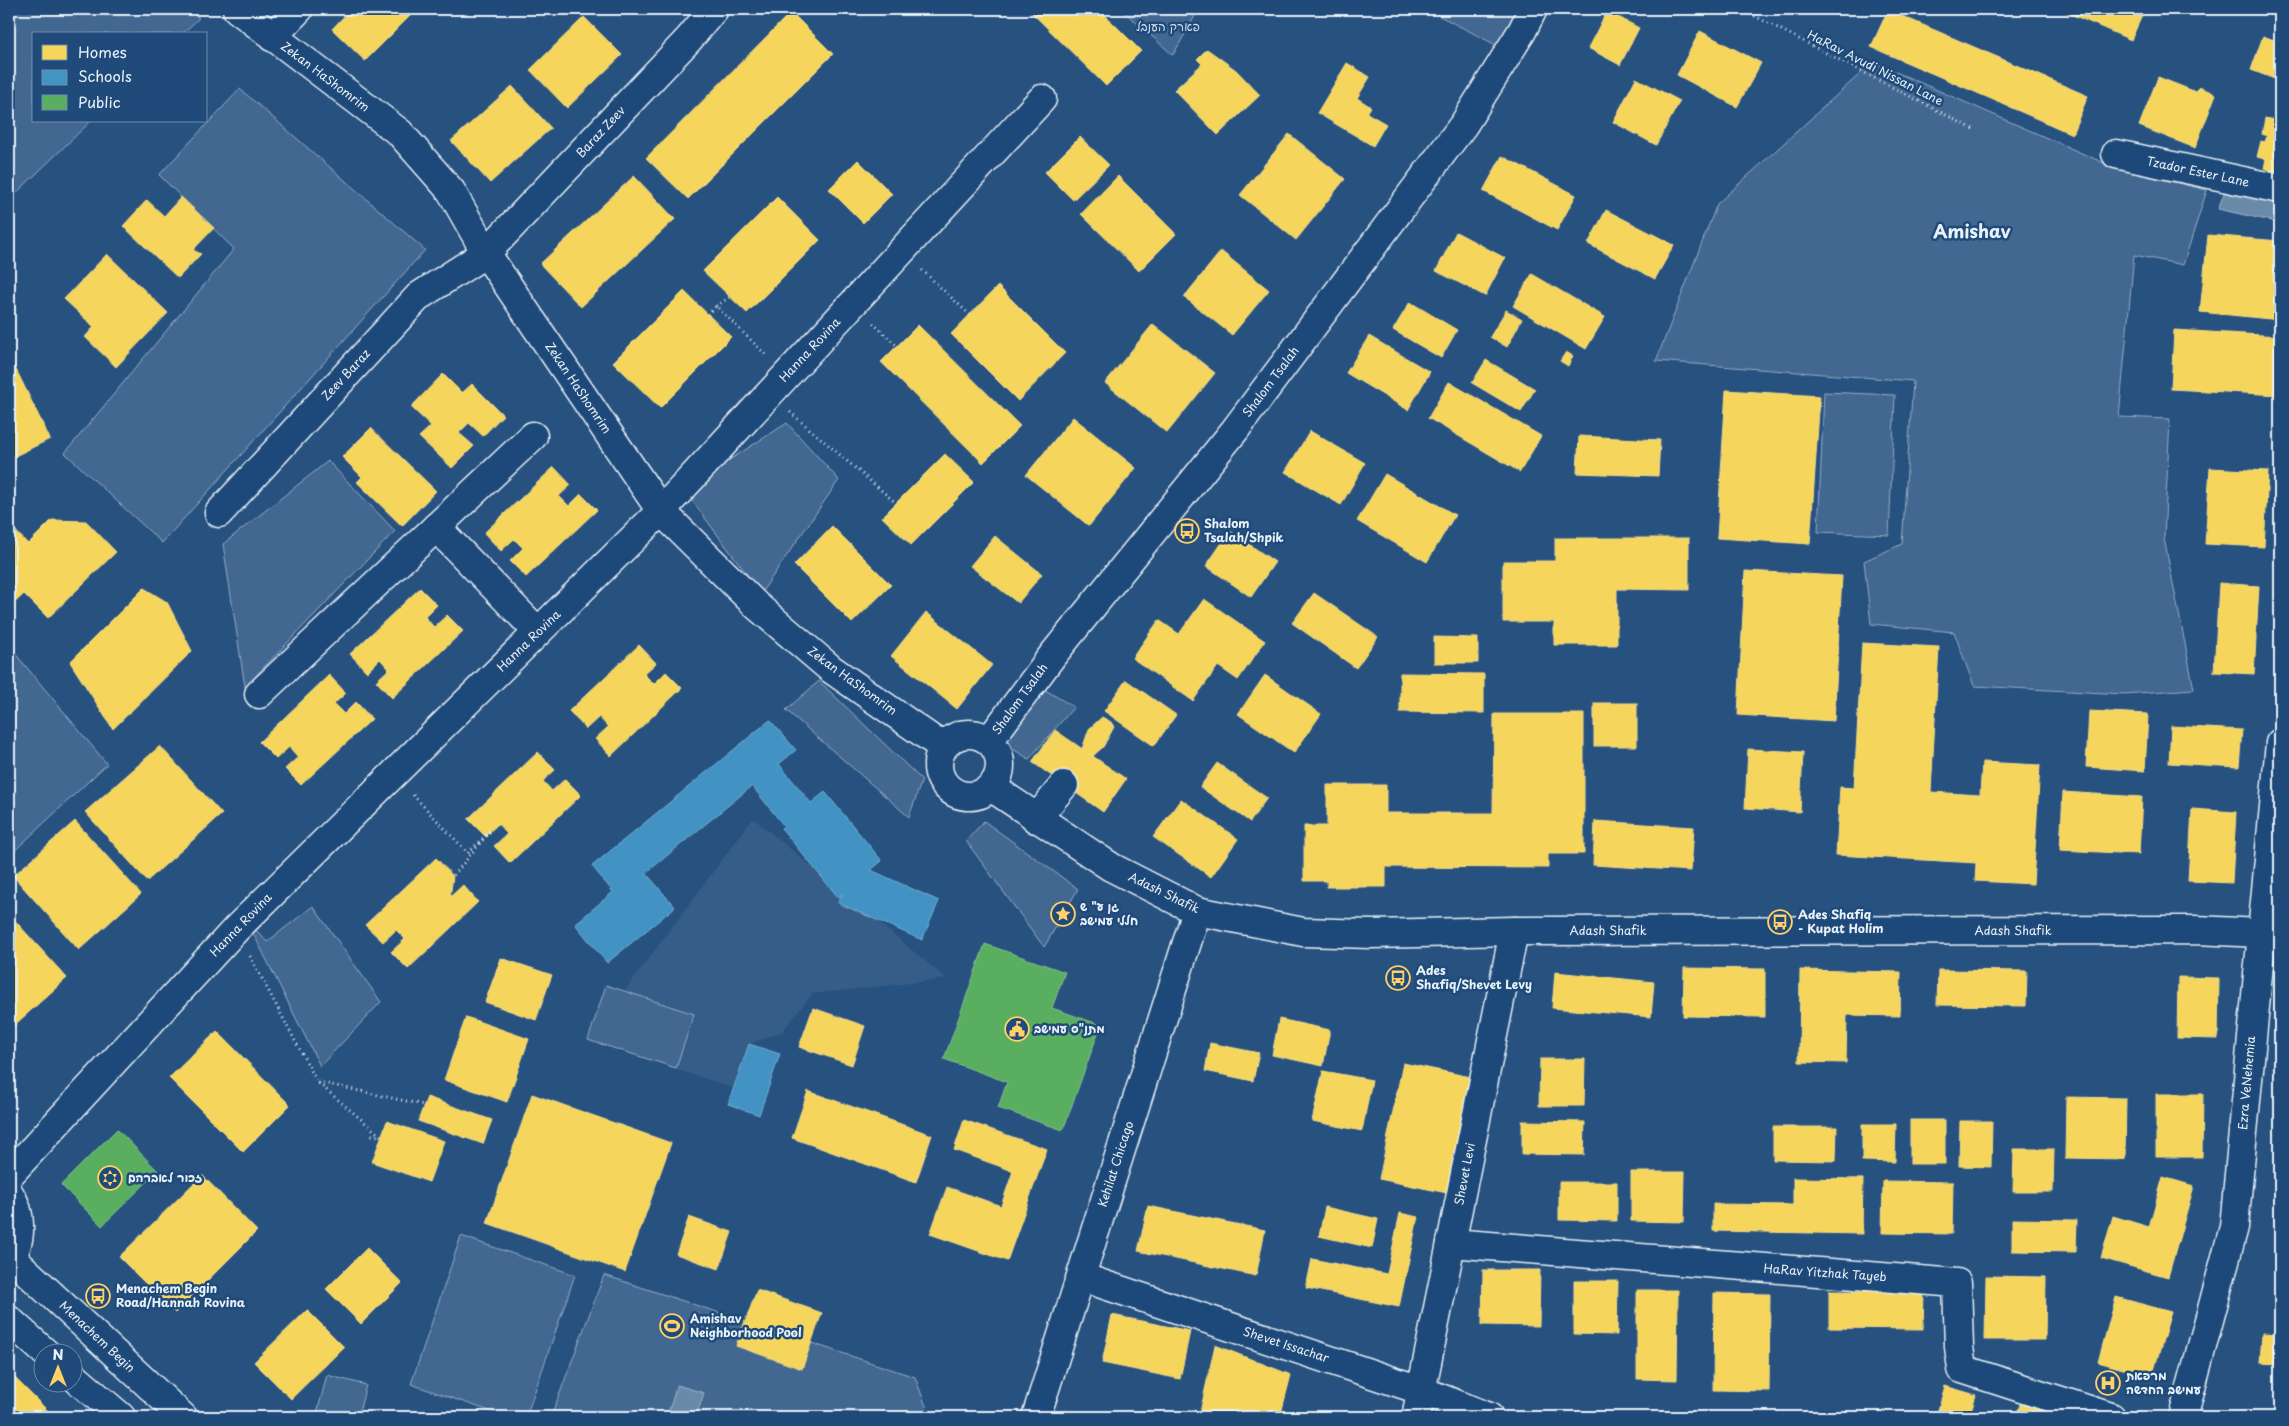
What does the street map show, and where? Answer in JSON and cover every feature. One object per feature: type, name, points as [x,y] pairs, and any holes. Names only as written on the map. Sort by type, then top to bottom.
[{"type":"street","name":"Zekan HaShomrim","points":[[237,9],[400,133],[450,191],[486,253],[661,511],[757,606],[831,669],[943,747]]},
{"type":"street","points":[[272,37],[299,9]]},
{"type":"street","name":"Baraz Zeev","points":[[486,253],[689,40],[714,9]]},
{"type":"street","name":"Shalom Tsalah","points":[[990,741],[1052,656],[1235,430],[1464,124],[1522,31],[1533,9]]},
{"type":"street","name":"Hanna Rovina","points":[[9,1175],[236,929],[661,511],[1042,99]]},
{"type":"street","name":"Tzador Ester Lane","points":[[2116,154],[2280,189]]},
{"type":"street","name":"Zeev Baraz","points":[[219,513],[419,296],[486,253]]},
{"type":"street","points":[[259,694],[533,436]]},
{"type":"street","points":[[436,527],[538,632]]},
{"type":"street","points":[[965,734],[974,734],[990,741],[998,753],[1001,767],[992,787],[977,795],[968,796],[952,792],[941,779],[938,771],[939,754],[943,747],[949,740],[965,734]]},
{"type":"street","name":"Ezra VeNehemia","points":[[2183,1417],[2234,1227],[2280,743]]},
{"type":"street","points":[[1036,819],[1064,785]]},
{"type":"street","name":"Adash Shafik","points":[[992,787],[1036,819],[1111,867],[1197,912],[1304,932],[1371,934],[1514,931],[2196,930],[2261,933]]},
{"type":"street","name":"Kehilat Chicago","points":[[1036,1417],[1197,912]]},
{"type":"street","name":"Shevet Levi","points":[[1416,1417],[1514,931]]},
{"type":"street","points":[[9,1193],[14,1200],[19,1220],[17,1242],[10,1259]]},
{"type":"street","name":"HaRav Yitzhak Tayeb","points":[[1451,1243],[1957,1283],[1958,1346],[1962,1369],[2110,1417]]},
{"type":"street","name":"Menachem Begin","points":[[10,1259],[183,1417]]},
{"type":"street","name":"Shevet Issachar","points":[[1080,1276],[1420,1390],[1489,1417]]},
{"type":"street","points":[[9,1320],[36,1344]]},
{"type":"street","points":[[82,1384],[121,1417]]},
{"type":"path","name":"HaRav Avudi Nissan Lane","points":[[1741,9],[1975,130]]},
{"type":"path","points":[[901,251],[970,315]]},
{"type":"path","points":[[708,315],[716,306],[730,297]]},
{"type":"path","points":[[716,306],[778,384],[896,502]]},
{"type":"path","points":[[393,774],[468,853],[491,830],[453,876]]},
{"type":"path","points":[[236,929],[317,1082],[381,1136],[371,1135]]},
{"type":"path","points":[[317,1082],[424,1105]]},
{"type":"shaded area","points":[[2226,188],[2280,199],[2280,223],[2218,209]]},
{"type":"shaded area","points":[[753,818],[947,979],[812,994],[782,1032],[749,1044],[733,1088],[588,1040]]},
{"type":"shaded area","points":[[677,1385],[704,1393],[696,1417],[667,1417]]},
{"type":"green space","points":[[9,9],[188,9],[199,18],[184,32],[32,32],[32,122],[90,122],[9,200]]},
{"type":"green space","name":"פארק הענבל","points":[[1121,9],[1199,9],[1173,55]]},
{"type":"green space","points":[[1426,9],[1518,9],[1498,46]]},
{"type":"green space","points":[[1873,62],[2118,169],[2207,190],[2183,265],[2134,255],[2119,417],[2170,419],[2164,538],[2194,689],[2123,694],[1974,686],[1954,632],[1871,624],[1864,561],[1902,544],[1913,381],[1656,361],[1717,204]]},
{"type":"green space","points":[[240,89],[425,250],[162,543],[65,453],[234,249],[159,175]]},
{"type":"green space","points":[[1824,392],[1895,395],[1889,535],[1818,532]]},
{"type":"green space","points":[[787,423],[839,480],[761,593],[693,502],[678,493]]},
{"type":"green space","points":[[328,461],[395,531],[245,687],[223,544]]},
{"type":"green space","points":[[9,646],[107,764],[9,856]]},
{"type":"green space","points":[[819,681],[922,780],[909,817],[786,710]]},
{"type":"green space","points":[[1035,684],[1074,707],[1029,759],[992,736]]},
{"type":"green space","points":[[984,821],[1078,889],[1044,947],[966,841]]},
{"type":"green space","points":[[313,906],[381,1002],[320,1066],[246,919],[267,942]]},
{"type":"green space","points":[[606,985],[694,1014],[676,1068],[588,1040]]},
{"type":"green space","points":[[461,1236],[575,1275],[526,1417],[507,1417],[411,1384]]},
{"type":"green space","name":"Amishav Neighborhood Pool","points":[[604,1275],[915,1377],[930,1417],[551,1417]]},
{"type":"green space","points":[[327,1375],[366,1385],[358,1417],[316,1417]]},
{"type":"building: Homes","points":[[351,9],[417,9],[365,61],[332,29]]},
{"type":"building: Homes","points":[[1028,9],[1099,9],[1141,51],[1106,86]]},
{"type":"building: Homes","points":[[2059,9],[2145,9],[2131,40]]},
{"type":"building: Homes","points":[[1888,10],[2088,96],[2072,134],[1871,47]]},
{"type":"building: Homes","points":[[1607,11],[1639,28],[1620,65],[1588,48]]},
{"type":"building: Homes","points":[[791,12],[833,54],[688,199],[646,158]]},
{"type":"building: Homes","points":[[584,17],[622,55],[567,108],[530,70]]},
{"type":"building: Homes","points":[[1700,31],[1761,63],[1737,107],[1677,75]]},
{"type":"building: Homes","points":[[2263,36],[2280,42],[2280,81],[2251,70]]},
{"type":"building: Homes","points":[[1207,49],[1236,70],[1260,95],[1218,135],[1174,90],[1202,64],[1197,59]]},
{"type":"building: Homes","points":[[1347,63],[1370,77],[1357,98],[1371,107],[1367,113],[1386,124],[1373,146],[1317,113]]},
{"type":"building: Homes","points":[[2158,77],[2196,92],[2199,87],[2216,94],[2195,148],[2139,126]]},
{"type":"building: Homes","points":[[1636,78],[1680,101],[1656,145],[1613,122]]},
{"type":"building: Homes","points":[[512,86],[551,128],[490,183],[451,141]]},
{"type":"building: Homes","points":[[2277,111],[2280,112],[2280,181],[2268,178],[2270,170],[2264,168],[2266,159],[2257,157],[2261,141],[2265,142],[2267,136],[2262,134],[2265,118],[2275,120]]},
{"type":"building: Homes","points":[[1289,134],[1345,179],[1296,240],[1240,195]]},
{"type":"building: Homes","points":[[1080,137],[1109,165],[1073,200],[1045,172]]},
{"type":"building: Homes","points":[[1502,156],[1576,195],[1557,230],[1483,191]]},
{"type":"building: Homes","points":[[858,160],[892,194],[863,223],[829,189]]},
{"type":"building: Homes","points":[[634,176],[675,219],[581,307],[540,264]]},
{"type":"building: Homes","points":[[1118,176],[1176,234],[1139,271],[1081,214]]},
{"type":"building: Homes","points":[[181,197],[214,228],[193,250],[201,254],[178,278],[123,226],[147,200],[164,216]]},
{"type":"building: Homes","points":[[777,197],[820,240],[747,313],[703,271]]},
{"type":"building: Homes","points":[[1606,210],[1674,245],[1655,279],[1588,244]]},
{"type":"building: Homes","points":[[1456,232],[1505,258],[1485,296],[1436,271]]},
{"type":"building: Homes","points":[[2208,235],[2280,241],[2280,320],[2200,312]]},
{"type":"building: Homes","points":[[1221,251],[1269,290],[1232,335],[1184,297]]},
{"type":"building: Homes","points":[[107,254],[168,313],[116,367],[85,337],[94,327],[64,299]]},
{"type":"building: Homes","points":[[1532,274],[1605,317],[1586,349],[1513,306]]},
{"type":"building: Homes","points":[[998,286],[1065,353],[1018,401],[951,334]]},
{"type":"building: Homes","points":[[684,291],[731,337],[660,408],[613,362]]},
{"type":"building: Homes","points":[[1410,302],[1457,330],[1441,358],[1393,330]]},
{"type":"building: Homes","points":[[1506,310],[1522,319],[1507,347],[1490,337]]},
{"type":"building: Homes","points":[[1153,324],[1215,373],[1167,433],[1105,383]]},
{"type":"building: Homes","points":[[918,325],[1020,426],[983,463],[881,362]]},
{"type":"building: Homes","points":[[2174,330],[2280,336],[2280,395],[2171,389]]},
{"type":"building: Homes","points":[[1369,336],[1430,372],[1408,410],[1346,373]]},
{"type":"building: Homes","points":[[1566,352],[1573,356],[1568,366],[1560,361]]},
{"type":"building: Homes","points":[[9,355],[50,439],[9,459]]},
{"type":"building: Homes","points":[[1486,360],[1535,389],[1521,412],[1472,383]]},
{"type":"building: Homes","points":[[443,374],[462,393],[472,384],[503,415],[483,436],[469,423],[459,433],[474,446],[452,468],[419,437],[431,426],[411,407]]},
{"type":"building: Homes","points":[[1449,382],[1541,436],[1520,472],[1428,418]]},
{"type":"building: Homes","points":[[1726,390],[1820,396],[1810,544],[1717,538]]},
{"type":"building: Homes","points":[[1073,417],[1136,468],[1089,526],[1026,475]]},
{"type":"building: Homes","points":[[371,428],[436,491],[402,526],[357,482],[362,477],[342,457]]},
{"type":"building: Homes","points":[[1310,431],[1365,463],[1341,505],[1285,472]]},
{"type":"building: Homes","points":[[1579,436],[1660,440],[1658,476],[1577,473]]},
{"type":"building: Homes","points":[[945,454],[974,482],[911,545],[882,517]]},
{"type":"building: Homes","points":[[554,467],[571,485],[559,496],[569,506],[581,494],[597,510],[526,577],[510,561],[523,548],[514,539],[501,551],[484,533]]},
{"type":"building: Homes","points":[[2210,468],[2268,471],[2264,547],[2205,544]]},
{"type":"building: Homes","points":[[1385,474],[1455,515],[1427,562],[1357,521]]},
{"type":"building: Homes","points":[[52,520],[86,521],[116,552],[48,618],[24,594],[9,608],[9,524],[28,544]]},
{"type":"building: Homes","points":[[832,526],[891,585],[852,623],[794,565]]},
{"type":"building: Homes","points":[[1230,531],[1275,562],[1251,597],[1206,566]]},
{"type":"building: Homes","points":[[995,536],[1042,574],[1018,603],[970,566]]},
{"type":"building: Homes","points":[[1555,538],[1689,538],[1689,590],[1617,589],[1617,645],[1554,645],[1554,622],[1503,622],[1503,561],[1555,561]]},
{"type":"building: Homes","points":[[1745,571],[1842,576],[1834,721],[1738,715]]},
{"type":"building: Homes","points":[[2219,583],[2259,586],[2254,674],[2214,672]]},
{"type":"building: Homes","points":[[144,588],[167,602],[192,651],[113,729],[70,662]]},
{"type":"building: Homes","points":[[420,588],[437,605],[425,617],[434,627],[447,615],[463,631],[392,698],[376,681],[389,669],[380,659],[367,672],[350,654]]},
{"type":"building: Homes","points":[[1314,593],[1378,637],[1356,668],[1292,623]]},
{"type":"building: Homes","points":[[1204,599],[1265,641],[1238,680],[1218,666],[1193,701],[1132,658],[1159,620],[1179,634]]},
{"type":"building: Homes","points":[[926,612],[992,665],[957,709],[891,656]]},
{"type":"building: Homes","points":[[1434,637],[1478,638],[1478,663],[1434,663]]},
{"type":"building: Homes","points":[[1862,643],[1939,647],[1931,792],[1980,795],[1982,762],[2040,765],[2033,884],[1975,881],[1976,863],[1836,855],[1840,787],[1854,788]]},
{"type":"building: Homes","points":[[639,645],[656,663],[644,674],[654,684],[666,672],[682,688],[611,756],[595,739],[608,727],[599,717],[586,729],[569,711]]},
{"type":"building: Homes","points":[[1400,673],[1484,674],[1484,713],[1400,712]]},
{"type":"building: Homes","points":[[329,675],[346,693],[334,704],[344,714],[356,702],[372,719],[301,785],[285,769],[298,757],[289,747],[276,759],[259,742]]},
{"type":"building: Homes","points":[[1265,675],[1321,714],[1294,753],[1238,714]]},
{"type":"building: Homes","points":[[1126,680],[1176,715],[1154,746],[1104,711]]},
{"type":"building: Homes","points":[[1594,703],[1637,703],[1637,746],[1594,746]]},
{"type":"building: Homes","points":[[2089,711],[2148,714],[2145,771],[2086,767]]},
{"type":"building: Homes","points":[[1494,714],[1584,714],[1584,854],[1548,854],[1548,868],[1386,867],[1386,887],[1327,887],[1327,881],[1304,881],[1304,826],[1327,826],[1327,785],[1386,785],[1386,813],[1493,813]]},
{"type":"building: Homes","points":[[1102,717],[1111,722],[1114,727],[1103,747],[1093,756],[1082,749],[1089,729]]},
{"type":"building: Homes","points":[[2171,726],[2242,730],[2239,767],[2169,763]]},
{"type":"building: Homes","points":[[1055,730],[1126,779],[1103,812],[1032,762]]},
{"type":"building: Homes","points":[[160,746],[222,814],[147,881],[85,812]]},
{"type":"building: Homes","points":[[1748,749],[1803,752],[1800,812],[1745,808]]},
{"type":"building: Homes","points":[[538,752],[555,770],[543,781],[552,791],[565,779],[581,795],[510,863],[494,846],[507,834],[498,824],[485,836],[468,819]]},
{"type":"building: Homes","points":[[1217,763],[1267,798],[1250,822],[1200,787]]},
{"type":"building: Homes","points":[[2063,792],[2142,797],[2139,854],[2060,850]]},
{"type":"building: Homes","points":[[1181,799],[1238,839],[1211,877],[1153,837]]},
{"type":"building: Homes","points":[[2192,809],[2236,812],[2232,883],[2188,881]]},
{"type":"building: Homes","points":[[75,821],[141,894],[79,950],[13,876]]},
{"type":"building: Homes","points":[[1595,821],[1694,827],[1691,871],[1593,865]]},
{"type":"building: Homes","points":[[436,858],[453,876],[450,897],[463,885],[478,902],[408,969],[391,952],[405,939],[396,930],[383,942],[365,925]]},
{"type":"building: Homes","points":[[9,914],[67,978],[9,1030]]},
{"type":"building: Homes","points":[[501,958],[552,975],[536,1020],[485,1002]]},
{"type":"building: Homes","points":[[1684,968],[1765,969],[1765,1017],[1683,1016]]},
{"type":"building: Homes","points":[[1800,970],[1901,972],[1900,1016],[1847,1015],[1846,1063],[1799,1062]]},
{"type":"building: Homes","points":[[1938,970],[2027,971],[2026,1006],[1937,1005]]},
{"type":"building: Homes","points":[[1555,972],[1654,982],[1651,1017],[1552,1008]]},
{"type":"building: Homes","points":[[2178,977],[2219,978],[2218,1039],[2177,1038]]},
{"type":"building: Homes","points":[[813,1008],[865,1026],[852,1065],[799,1047]]},
{"type":"building: Homes","points":[[466,1017],[529,1039],[507,1102],[444,1080]]},
{"type":"building: Homes","points":[[1279,1019],[1330,1030],[1323,1066],[1272,1055]]},
{"type":"building: Homes","points":[[217,1031],[290,1105],[243,1152],[169,1078]]},
{"type":"building: Homes","points":[[1210,1043],[1259,1053],[1253,1081],[1205,1071]]},
{"type":"building: Homes","points":[[1540,1059],[1585,1059],[1584,1106],[1539,1106]]},
{"type":"building: Homes","points":[[1403,1063],[1471,1077],[1447,1193],[1379,1179]]},
{"type":"building: Homes","points":[[1323,1071],[1372,1080],[1362,1131],[1312,1121]]},
{"type":"building: Homes","points":[[808,1091],[932,1135],[916,1182],[792,1138]]},
{"type":"building: Homes","points":[[532,1094],[671,1143],[625,1272],[487,1223]]},
{"type":"building: Homes","points":[[2156,1094],[2203,1094],[2202,1157],[2156,1157]]},
{"type":"building: Homes","points":[[427,1097],[492,1120],[483,1144],[418,1121]]},
{"type":"building: Homes","points":[[2066,1097],[2126,1098],[2125,1159],[2065,1158]]},
{"type":"building: Homes","points":[[964,1120],[1047,1149],[1007,1261],[930,1234],[947,1187],[1001,1206],[1013,1171],[954,1150]]},
{"type":"building: Homes","points":[[1910,1120],[1945,1120],[1945,1164],[1910,1164]]},
{"type":"building: Homes","points":[[387,1121],[444,1141],[429,1182],[372,1162]]},
{"type":"building: Homes","points":[[1522,1121],[1585,1122],[1584,1155],[1522,1154]]},
{"type":"building: Homes","points":[[1960,1121],[1992,1121],[1991,1167],[1959,1166]]},
{"type":"building: Homes","points":[[1862,1124],[1896,1124],[1895,1162],[1862,1161]]},
{"type":"building: Homes","points":[[1773,1127],[1837,1127],[1836,1161],[1773,1160]]},
{"type":"building: Homes","points":[[2014,1149],[2054,1149],[2053,1192],[2013,1192]]},
{"type":"building: Homes","points":[[1631,1172],[1685,1172],[1684,1222],[1631,1221]]},
{"type":"building: Homes","points":[[202,1175],[257,1231],[175,1313],[119,1257]]},
{"type":"building: Homes","points":[[2163,1177],[2194,1186],[2168,1277],[2101,1258],[2113,1216],[2149,1227]]},
{"type":"building: Homes","points":[[1793,1178],[1863,1179],[1862,1234],[1713,1231],[1713,1204],[1793,1205]]},
{"type":"building: Homes","points":[[1883,1181],[1953,1182],[1952,1234],[1882,1233]]},
{"type":"building: Homes","points":[[1559,1182],[1617,1182],[1617,1221],[1559,1220]]},
{"type":"building: Homes","points":[[1148,1206],[1265,1230],[1256,1276],[1138,1251]]},
{"type":"building: Homes","points":[[1325,1207],[1378,1219],[1372,1248],[1319,1236]]},
{"type":"building: Homes","points":[[1400,1213],[1418,1217],[1399,1307],[1306,1288],[1312,1259],[1387,1274]]},
{"type":"building: Homes","points":[[689,1217],[732,1232],[719,1269],[676,1254]]},
{"type":"building: Homes","points":[[2012,1219],[2077,1220],[2076,1252],[2012,1251]]},
{"type":"building: Homes","points":[[367,1248],[402,1283],[361,1324],[326,1289]]},
{"type":"building: Homes","points":[[1483,1270],[1540,1270],[1539,1326],[1482,1325]]},
{"type":"building: Homes","points":[[1986,1276],[2046,1277],[2045,1340],[1985,1340]]},
{"type":"building: Homes","points":[[1574,1281],[1618,1281],[1617,1335],[1574,1334]]},
{"type":"building: Homes","points":[[757,1290],[822,1313],[802,1369],[736,1346]]},
{"type":"building: Homes","points":[[1637,1290],[1678,1290],[1677,1380],[1637,1379]]},
{"type":"building: Homes","points":[[1829,1291],[1924,1292],[1923,1329],[1829,1328]]},
{"type":"building: Homes","points":[[1714,1293],[1770,1294],[1769,1391],[1713,1390]]},
{"type":"building: Homes","points":[[2116,1297],[2171,1312],[2152,1377],[2098,1362]]},
{"type":"building: Homes","points":[[307,1310],[344,1347],[291,1399],[254,1362]]},
{"type":"building: Homes","points":[[1112,1315],[1190,1331],[1180,1379],[1102,1363]]},
{"type":"building: Homes","points":[[2262,1333],[2280,1334],[2280,1364],[2260,1363]]},
{"type":"building: Homes","points":[[1215,1345],[1291,1375],[1280,1417],[1199,1417]]},
{"type":"building: Homes","points":[[13,1376],[54,1417],[9,1417],[9,1380]]},
{"type":"building: Homes","points":[[1945,1386],[1976,1395],[1969,1417],[1936,1417]]},
{"type":"building: Homes","points":[[2023,1395],[2060,1405],[2057,1417],[2016,1417]]},
{"type":"building: Schools","points":[[770,720],[796,750],[779,764],[811,803],[825,792],[882,861],[871,870],[939,901],[922,940],[838,903],[842,894],[838,897],[781,828],[784,826],[752,786],[646,873],[675,907],[607,963],[575,924],[613,892],[592,866]]},
{"type":"building: Schools","points":[[749,1044],[780,1054],[759,1115],[728,1104]]},
{"type":"building: Public","points":[[985,944],[1065,972],[1052,1008],[1101,1025],[1063,1130],[998,1108],[1007,1082],[944,1059]]},
{"type":"building: Public","name":"זכור לאברהם","points":[[117,1129],[158,1171],[102,1226],[61,1185]]},
{"type":"place","name":"Shalom Tsalah/Shpik","points":[[1187,531]]},
{"type":"place","name":"גן ע\" ש חללי עמישב","points":[[1063,914]]},
{"type":"place","name":"Ades Shafiq - Kupat Holim","points":[[1780,922]]},
{"type":"place","name":"Ades Shafiq/Shevet Levy","points":[[1398,978]]},
{"type":"place","name":"מתנ\"ס עמישב","points":[[1017,1029]]},
{"type":"place","name":"זכור לאברהם","points":[[110,1178]]},
{"type":"place","name":"Menachem Begin Road/Hannah Rovina","points":[[98,1296]]},
{"type":"place","name":"Amishav Neighborhood Pool","points":[[672,1326]]},
{"type":"place","name":"מרפאת עמישב החדשה","points":[[2108,1383]]},
{"type":"district","name":"Amishav","points":[[1972,232]]}]
